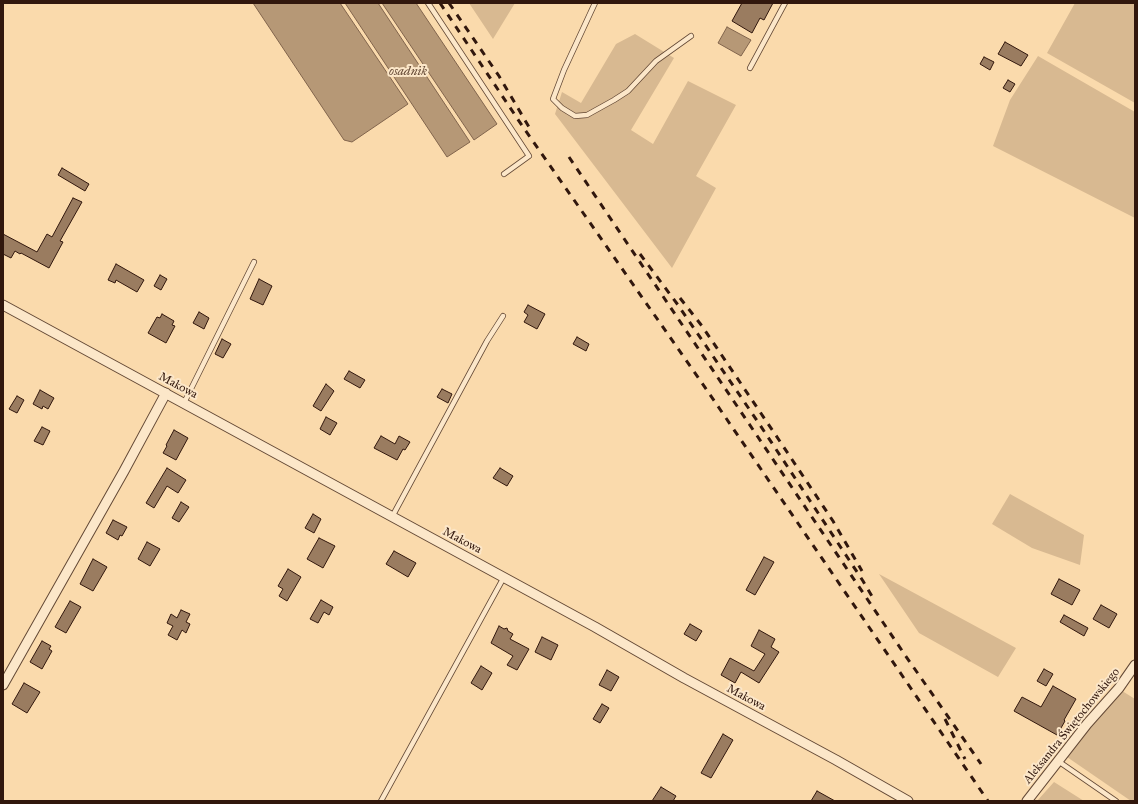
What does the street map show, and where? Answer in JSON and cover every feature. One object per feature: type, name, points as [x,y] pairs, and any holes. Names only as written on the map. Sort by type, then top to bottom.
[{"type":"street","name":"Makowa","points":[[3,305],[504,577],[908,801]]},
{"type":"street","points":[[3,685],[124,471],[166,393]]},
{"type":"street","name":"Aleksandra Świętochowskiego","points":[[1027,801],[1087,724],[1119,688],[1135,665]]},
{"type":"lane","points":[[428,3],[529,156],[504,174]]},
{"type":"lane","points":[[595,3],[564,70],[553,99],[562,108],[575,116],[587,115],[628,91],[656,61],[691,36]]},
{"type":"lane","points":[[750,68],[785,3]]},
{"type":"lane","points":[[184,403],[254,262]]},
{"type":"lane","points":[[392,517],[487,341],[503,316]]},
{"type":"lane","points":[[381,801],[504,577]]},
{"type":"lane","points":[[1058,761],[1116,801]]},
{"type":"shaded area","points":[[469,3],[515,3],[493,39]]},
{"type":"shaded area","points":[[1075,3],[1135,3],[1135,103],[1047,53]]},
{"type":"shaded area","points":[[635,34],[674,58],[631,130],[653,144],[688,81],[736,105],[696,176],[716,188],[672,268],[555,114],[562,92],[581,103],[616,44]]},
{"type":"shaded area","points":[[1038,56],[1135,112],[1135,218],[993,146],[1010,100]]},
{"type":"shaded area","points":[[1010,494],[1084,535],[1080,565],[1032,548],[992,524]]},
{"type":"shaded area","points":[[879,574],[1016,648],[998,677],[919,633]]},
{"type":"shaded area","points":[[1119,689],[1135,699],[1135,801],[1131,801],[1067,757]]},
{"type":"shaded area","points":[[1054,782],[1084,801],[1037,801]]},
{"type":"water","points":[[253,3],[340,3],[408,104],[352,142],[344,140]]},
{"type":"water","name":"osadnik","points":[[345,3],[378,3],[470,142],[447,157]]},
{"type":"water","name":"osadnik","points":[[382,3],[416,3],[497,124],[474,140]]},
{"type":"water","points":[[727,27],[751,40],[741,56],[718,43]]},
{"type":"building","points":[[742,3],[773,3],[764,20],[760,18],[752,33],[732,21]]},
{"type":"building","points":[[1005,42],[1028,55],[1021,66],[998,54]]},
{"type":"building","points":[[984,57],[994,62],[990,70],[980,64]]},
{"type":"building","points":[[1008,80],[1015,84],[1010,92],[1003,88]]},
{"type":"building","points":[[62,168],[89,184],[85,191],[58,175]]},
{"type":"building","points":[[73,198],[82,202],[60,241],[63,242],[49,268],[15,251],[11,258],[3,254],[3,234],[37,252],[47,234],[52,237]]},
{"type":"building","points":[[116,264],[144,280],[137,292],[116,280],[115,283],[108,280]]},
{"type":"building","points":[[160,275],[167,279],[161,290],[154,286]]},
{"type":"building","points":[[259,279],[272,286],[263,305],[250,299]]},
{"type":"building","points":[[528,305],[545,314],[537,329],[524,322],[528,315],[524,312]]},
{"type":"building","points":[[199,312],[209,318],[204,329],[193,323]]},
{"type":"building","points":[[162,314],[174,321],[172,325],[175,326],[166,343],[148,333],[157,317],[160,318]]},
{"type":"building","points":[[577,337],[589,344],[586,351],[573,344]]},
{"type":"building","points":[[222,339],[231,344],[223,358],[215,354]]},
{"type":"building","points":[[349,371],[365,380],[360,388],[344,379]]},
{"type":"building","points":[[326,384],[334,391],[321,411],[313,406]]},
{"type":"building","points":[[442,389],[452,394],[448,403],[437,397]]},
{"type":"building","points":[[40,390],[54,398],[48,409],[43,406],[42,409],[33,404]]},
{"type":"building","points":[[17,396],[24,400],[17,413],[9,409]]},
{"type":"building","points":[[326,417],[337,423],[330,435],[320,429]]},
{"type":"building","points":[[42,427],[50,431],[43,445],[34,441]]},
{"type":"building","points":[[174,430],[188,438],[176,460],[163,453]]},
{"type":"building","points":[[381,436],[395,444],[399,436],[410,442],[405,450],[403,449],[397,460],[374,448]]},
{"type":"building","points":[[167,468],[186,480],[178,493],[167,486],[154,508],[146,503]]},
{"type":"building","points":[[500,468],[513,476],[507,486],[493,478]]},
{"type":"building","points":[[181,502],[189,507],[179,522],[172,518]]},
{"type":"building","points":[[313,514],[321,519],[314,533],[305,528]]},
{"type":"building","points":[[113,520],[127,527],[122,536],[120,535],[118,540],[106,533]]},
{"type":"building","points":[[319,538],[335,546],[323,568],[307,559]]},
{"type":"building","points":[[147,542],[160,549],[150,566],[138,559]]},
{"type":"building","points":[[394,551],[416,563],[408,577],[386,564]]},
{"type":"building","points":[[764,557],[774,562],[755,595],[746,590]]},
{"type":"building","points":[[93,559],[107,567],[93,591],[80,584]]},
{"type":"building","points":[[288,569],[301,577],[287,601],[279,596],[283,589],[278,586]]},
{"type":"building","points":[[1059,579],[1080,590],[1072,605],[1051,594]]},
{"type":"building","points":[[321,600],[333,607],[329,615],[324,612],[318,623],[310,619]]},
{"type":"building","points":[[70,601],[81,607],[66,633],[55,627]]},
{"type":"building","points":[[1101,605],[1117,614],[1109,628],[1093,619]]},
{"type":"building","points":[[181,610],[190,614],[186,622],[190,624],[186,633],[182,630],[177,640],[168,635],[173,626],[167,623],[171,614],[177,618]]},
{"type":"building","points":[[1064,615],[1088,628],[1084,636],[1060,622]]},
{"type":"building","points":[[690,624],[702,631],[696,641],[684,634]]},
{"type":"building","points":[[499,626],[504,629],[507,628],[508,631],[513,634],[510,639],[529,649],[517,670],[507,665],[513,656],[491,643]]},
{"type":"building","points":[[759,630],[775,639],[771,647],[779,652],[759,683],[741,672],[735,683],[721,675],[730,658],[754,671],[765,654],[751,646]]},
{"type":"building","points":[[542,637],[558,645],[551,660],[535,652]]},
{"type":"building","points":[[42,641],[51,646],[49,649],[52,651],[42,669],[30,662]]},
{"type":"building","points":[[481,666],[492,673],[482,690],[471,683]]},
{"type":"building","points":[[1044,669],[1053,674],[1046,686],[1037,681]]},
{"type":"building","points":[[607,670],[619,677],[611,691],[599,685]]},
{"type":"building","points":[[24,683],[40,692],[27,713],[12,704]]},
{"type":"building","points":[[1053,686],[1076,699],[1057,735],[1014,711],[1022,697],[1041,707]]},
{"type":"building","points":[[602,704],[609,708],[600,723],[593,719]]},
{"type":"building","points":[[723,734],[733,740],[711,778],[701,773]]},
{"type":"building","points":[[661,787],[676,796],[673,801],[652,801]]},
{"type":"building","points":[[817,791],[835,801],[811,801]]},
{"type":"railway","points":[[440,3],[523,127],[702,383],[988,801]]},
{"type":"railway","points":[[449,3],[499,76],[529,127]]},
{"type":"railway","points":[[569,157],[905,655],[981,764]]},
{"type":"railway","points":[[640,254],[678,305],[758,422],[873,598]]},
{"type":"railway","points":[[680,298],[702,326],[779,440],[833,521],[862,571]]},
{"type":"railway","points":[[945,719],[965,759]]}]
